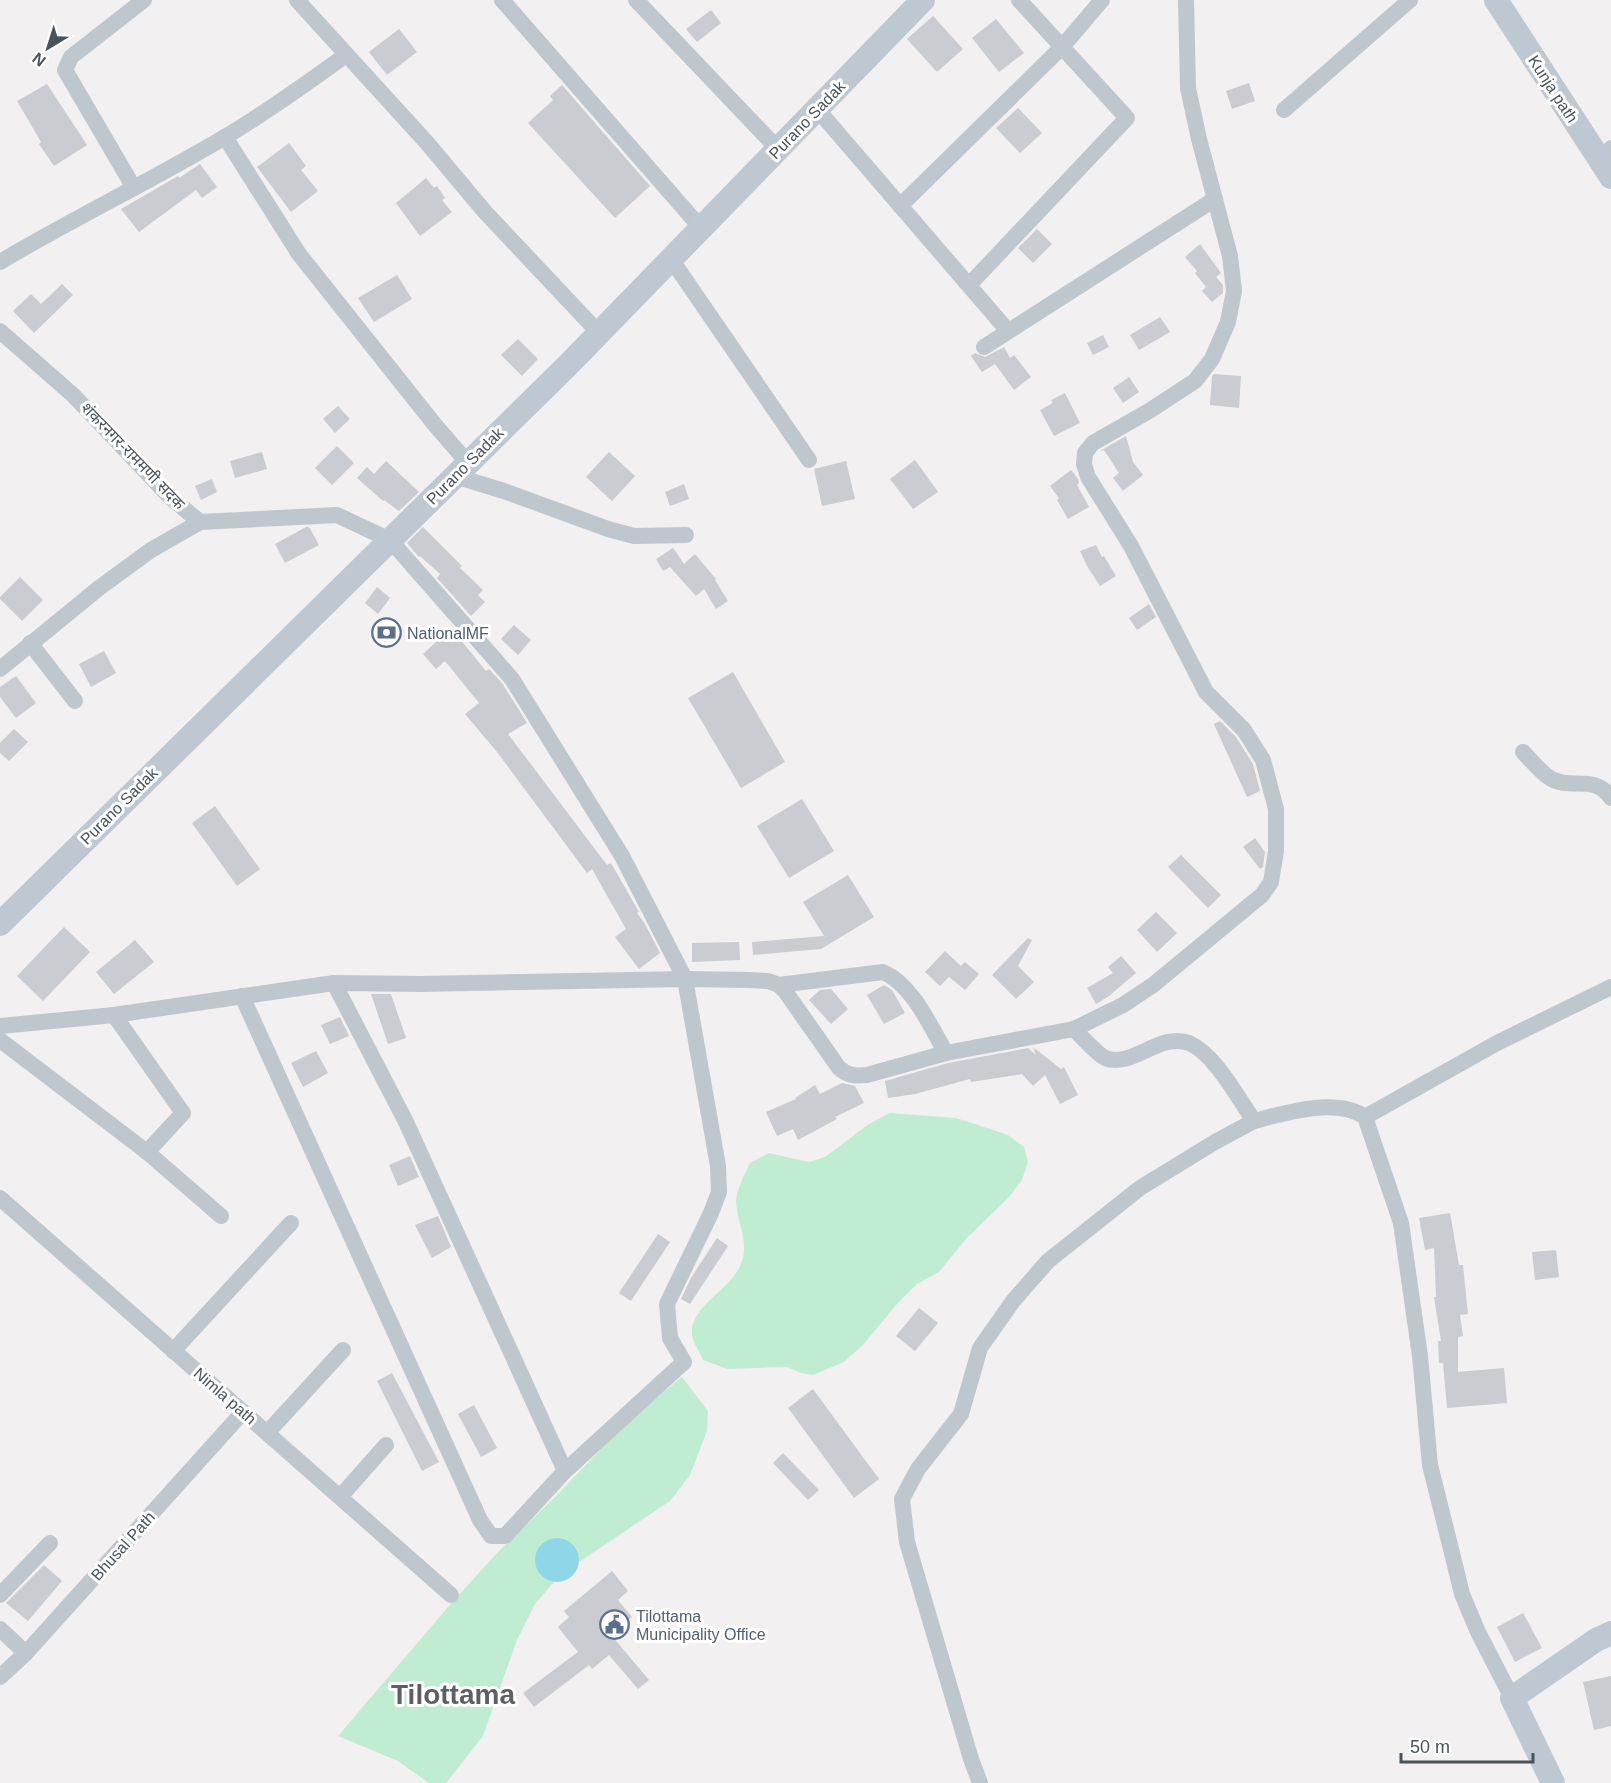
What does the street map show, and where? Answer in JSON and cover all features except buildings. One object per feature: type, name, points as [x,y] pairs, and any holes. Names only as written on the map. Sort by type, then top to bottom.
[{"type":"main road","name":"Purano Sadak","points":[[0,924],[599,333],[923,0]]},
{"type":"main road","name":"Kunja path","points":[[1496,0],[1608,163]]},
{"type":"main road","points":[[1553,1783],[1512,1698],[1596,1640],[1611,1633]]},
{"type":"street","points":[[134,188],[64,70],[70,57],[144,0]]},
{"type":"street","points":[[297,0],[428,144],[484,212],[599,333]]},
{"type":"street","points":[[502,0],[701,228]]},
{"type":"street","points":[[636,0],[778,149]]},
{"type":"street","points":[[969,285],[1127,118],[1019,0]]},
{"type":"street","points":[[900,206],[1062,47],[1102,0]]},
{"type":"street","points":[[0,1026],[114,1015],[334,983],[420,984],[685,979],[768,981],[779,985],[786,991],[839,1068],[854,1076],[867,1075],[946,1053],[1074,1029],[1123,1005],[1169,971],[1262,895],[1271,882],[1274,868],[1276,809],[1263,759],[1244,730],[1206,692],[1131,546],[1088,477],[1084,464],[1085,453],[1093,443],[1195,381],[1212,359],[1228,322],[1234,291],[1230,256],[1188,88],[1186,0]]},
{"type":"street","points":[[1284,110],[1410,0]]},
{"type":"street","points":[[0,262],[225,137],[278,104],[346,55]]},
{"type":"street","points":[[817,109],[1008,331]]},
{"type":"street","points":[[225,137],[299,254],[435,425],[461,470],[504,491],[608,529],[634,536],[686,535]]},
{"type":"street","points":[[984,347],[1215,200]]},
{"type":"street","points":[[671,259],[809,460]]},
{"type":"street","name":"शंकरनगर-राममणी सदक","points":[[0,331],[73,395],[171,498],[200,522],[337,515],[390,540]]},
{"type":"street","points":[[0,669],[99,588],[200,522]]},
{"type":"street","points":[[242,996],[480,1520],[491,1536],[505,1536],[565,1471],[684,1362],[670,1338],[667,1304],[719,1192],[718,1166],[685,979],[621,856],[512,679],[390,540]]},
{"type":"street","points":[[30,643],[75,701]]},
{"type":"street","points":[[1523,752],[1551,779],[1595,785],[1602,788],[1611,798]]},
{"type":"street","points":[[779,985],[883,972],[895,977],[906,988],[946,1053]]},
{"type":"street","points":[[334,983],[406,1122],[565,1471]]},
{"type":"street","points":[[1365,1117],[1497,1042],[1611,987]]},
{"type":"street","points":[[114,1015],[183,1113],[147,1152]]},
{"type":"street","points":[[1074,1029],[1104,1057],[1118,1060],[1173,1039],[1190,1044],[1214,1063],[1254,1121]]},
{"type":"street","points":[[0,1040],[147,1152],[221,1216]]},
{"type":"street","points":[[980,1783],[907,1542],[903,1499],[918,1469],[961,1414],[980,1348],[1013,1300],[1048,1261],[1140,1188],[1215,1142],[1254,1121],[1310,1109],[1344,1107],[1357,1111],[1365,1117],[1401,1223],[1420,1356],[1431,1465],[1462,1594],[1478,1632],[1512,1698]]},
{"type":"street","name":"Nimla path","points":[[0,1198],[451,1595]]},
{"type":"street","points":[[173,1351],[291,1223]]},
{"type":"street","points":[[267,1433],[343,1350]]},
{"type":"street","name":"Bhusal Path","points":[[0,1677],[26,1653],[243,1412]]},
{"type":"street","points":[[340,1497],[386,1446]]},
{"type":"street","points":[[0,1595],[50,1543]]},
{"type":"street","points":[[0,1629],[26,1653]]},
{"type":"green space","points":[[890,1113],[956,1118],[1008,1135],[1024,1147],[1028,1162],[1022,1180],[1009,1197],[966,1239],[939,1272],[917,1284],[863,1345],[844,1362],[813,1375],[787,1367],[728,1369],[703,1360],[692,1335],[693,1324],[704,1306],[730,1280],[742,1261],[744,1246],[736,1197],[750,1163],[769,1153],[809,1162],[825,1157],[869,1124]]},
{"type":"green space","points":[[682,1377],[708,1411],[707,1431],[690,1475],[670,1501],[579,1562],[579,1555],[536,1553],[539,1571],[554,1582],[535,1604],[517,1640],[483,1736],[446,1783],[429,1783],[398,1761],[338,1736],[497,1553],[627,1422]]},
{"type":"water","points":[[557,1538],[573,1544],[579,1560],[573,1576],[557,1582],[541,1576],[535,1560],[541,1544]]},
{"type":"place","name":"NationalMF","points":[[386,633]]},
{"type":"place","name":"Tilottama Municipality Office","points":[[615,1625]]},
{"type":"district","name":"Tilottama","points":[[453,1694]]}]
